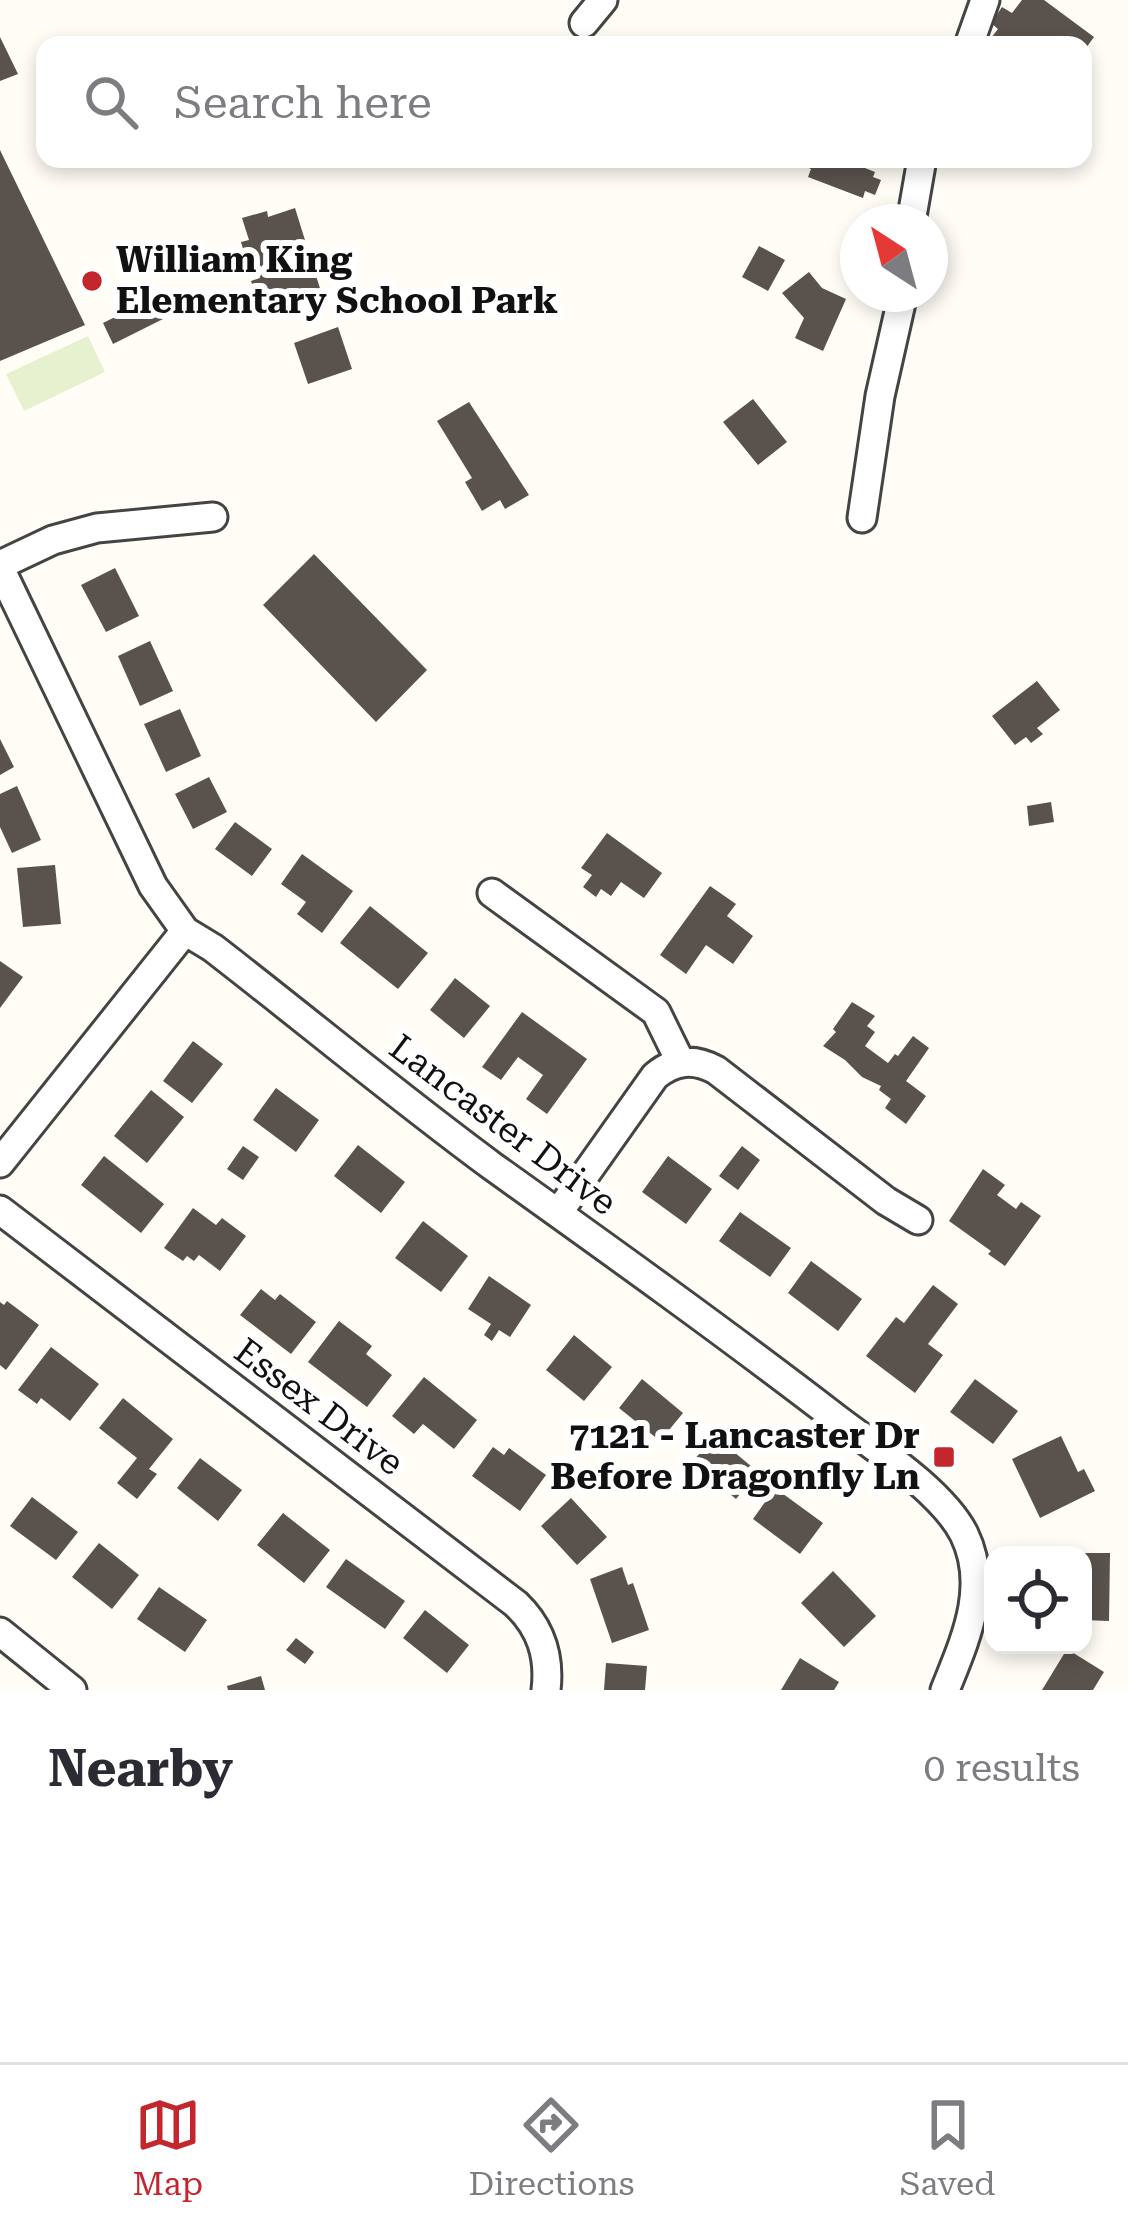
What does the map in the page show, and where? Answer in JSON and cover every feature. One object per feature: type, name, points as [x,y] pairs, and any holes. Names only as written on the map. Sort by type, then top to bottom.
[{"type":"street","points":[[584,23],[603,0]]},
{"type":"street","points":[[972,36],[985,0]]},
{"type":"street","points":[[914,204],[920,168]]},
{"type":"street","points":[[862,518],[880,396],[899,312]]},
{"type":"street","points":[[0,566],[53,540],[98,528],[213,517]]},
{"type":"street","name":"Lancaster Drive","points":[[0,566],[154,886],[185,931],[470,1149],[759,1359],[862,1438],[956,1520],[970,1546],[976,1600],[945,1690]]},
{"type":"street","points":[[493,893],[656,1012],[681,1063]]},
{"type":"street","points":[[0,1163],[185,931]]},
{"type":"street","points":[[558,1213],[656,1076],[667,1067],[696,1062],[716,1070],[886,1201],[918,1220]]},
{"type":"street","name":"Essex Drive","points":[[0,1210],[516,1604],[541,1637],[548,1664],[546,1690]]},
{"type":"street","points":[[0,1632],[72,1690]]},
{"type":"green space","points":[[88,336],[105,372],[24,411],[6,374]]},
{"type":"building","points":[[1022,0],[1044,0],[1094,37],[993,36],[998,29],[991,23],[1002,7],[1012,13]]},
{"type":"building","points":[[0,37],[18,74],[0,81]]},
{"type":"building","points":[[0,150],[85,325],[0,361]]},
{"type":"building","points":[[865,168],[881,180],[875,195],[865,191],[863,198],[808,177],[811,169]]},
{"type":"building","points":[[295,208],[323,298],[261,310],[251,281],[260,278],[255,260],[247,262],[241,242],[249,240],[242,218],[267,211],[268,217]]},
{"type":"building","points":[[759,246],[785,260],[768,291],[742,277]]},
{"type":"building","points":[[809,272],[822,288],[840,296],[840,312],[823,351],[795,338],[804,318],[782,293]]},
{"type":"building","points":[[161,294],[171,315],[113,344],[103,323]]},
{"type":"building","points":[[338,327],[352,369],[308,384],[294,343]]},
{"type":"building","points":[[753,399],[787,442],[758,465],[723,422]]},
{"type":"building","points":[[469,402],[529,495],[505,509],[500,500],[482,511],[465,482],[472,478],[437,421]]},
{"type":"building","points":[[314,554],[427,670],[376,722],[263,605]]},
{"type":"building","points":[[115,568],[139,616],[106,632],[81,585]]},
{"type":"building","points":[[150,641],[173,691],[140,706],[118,656]]},
{"type":"building","points":[[1037,681],[1060,710],[1037,728],[1043,734],[1031,743],[1026,737],[1015,745],[992,716]]},
{"type":"building","points":[[180,709],[201,756],[166,772],[144,724]]},
{"type":"building","points":[[0,739],[14,767],[0,775]]},
{"type":"building","points":[[209,777],[227,812],[193,829],[175,794]]},
{"type":"building","points":[[17,786],[41,840],[12,853],[0,827],[0,794]]},
{"type":"building","points":[[1051,802],[1054,822],[1029,826],[1027,806]]},
{"type":"building","points":[[235,822],[272,849],[252,876],[215,849]]},
{"type":"building","points":[[607,833],[662,873],[644,898],[621,882],[611,896],[601,889],[596,897],[583,887],[592,875],[581,868]]},
{"type":"building","points":[[302,854],[353,891],[322,933],[297,914],[306,902],[281,884]]},
{"type":"building","points":[[55,865],[61,924],[23,927],[17,868]]},
{"type":"building","points":[[710,886],[736,904],[727,916],[753,936],[733,964],[706,945],[686,974],[660,955]]},
{"type":"building","points":[[370,906],[428,953],[398,989],[340,943]]},
{"type":"building","points":[[0,961],[23,977],[0,1008]]},
{"type":"building","points":[[455,978],[490,1006],[464,1038],[430,1010]]},
{"type":"building","points":[[852,1002],[875,1016],[867,1026],[875,1032],[865,1046],[888,1063],[913,1036],[929,1048],[906,1081],[926,1096],[906,1124],[885,1108],[891,1099],[879,1090],[881,1086],[823,1046]]},
{"type":"building","points":[[522,1012],[587,1059],[547,1114],[526,1099],[543,1075],[518,1057],[501,1080],[482,1067]]},
{"type":"building","points":[[193,1041],[223,1064],[192,1103],[163,1081]]},
{"type":"building","points":[[276,1088],[319,1120],[296,1152],[253,1120]]},
{"type":"building","points":[[151,1090],[184,1117],[147,1163],[114,1136]]},
{"type":"building","points":[[358,1145],[405,1182],[381,1213],[334,1176]]},
{"type":"building","points":[[243,1146],[259,1157],[243,1180],[227,1169]]},
{"type":"building","points":[[742,1146],[760,1160],[738,1190],[719,1176]]},
{"type":"building","points":[[104,1156],[164,1204],[141,1233],[81,1185]]},
{"type":"building","points":[[668,1156],[712,1189],[686,1224],[642,1192]]},
{"type":"building","points":[[983,1169],[1005,1185],[997,1195],[1016,1209],[1021,1202],[1041,1216],[1005,1266],[949,1221]]},
{"type":"building","points":[[193,1208],[216,1225],[222,1218],[246,1236],[220,1271],[199,1255],[194,1261],[187,1256],[183,1261],[164,1248]]},
{"type":"building","points":[[740,1212],[791,1248],[770,1277],[719,1241]]},
{"type":"building","points":[[423,1221],[468,1256],[441,1292],[395,1258]]},
{"type":"building","points":[[811,1261],[862,1299],[838,1331],[788,1293]]},
{"type":"building","points":[[489,1276],[531,1305],[510,1337],[499,1330],[492,1341],[484,1335],[491,1324],[468,1309]]},
{"type":"building","points":[[933,1285],[958,1304],[928,1344],[943,1355],[915,1393],[866,1356],[896,1317],[904,1323]]},
{"type":"building","points":[[261,1289],[275,1300],[280,1294],[316,1322],[291,1354],[240,1315]]},
{"type":"building","points":[[7,1301],[39,1325],[6,1370],[0,1365],[0,1302]]},
{"type":"building","points":[[339,1321],[372,1346],[366,1354],[392,1375],[367,1407],[308,1362]]},
{"type":"building","points":[[574,1335],[612,1367],[584,1401],[546,1370]]},
{"type":"building","points":[[51,1347],[99,1384],[70,1421],[41,1398],[37,1404],[18,1390]]},
{"type":"building","points":[[424,1377],[477,1420],[454,1449],[423,1424],[414,1434],[392,1416]]},
{"type":"building","points":[[642,1379],[683,1413],[660,1441],[619,1408]]},
{"type":"building","points":[[975,1379],[1018,1411],[993,1444],[950,1412]]},
{"type":"building","points":[[123,1398],[173,1439],[149,1469],[157,1474],[137,1499],[117,1483],[137,1458],[99,1428]]},
{"type":"building","points":[[715,1436],[758,1472],[736,1499],[692,1462]]},
{"type":"building","points":[[1061,1436],[1078,1472],[1084,1469],[1095,1491],[1040,1518],[1012,1459]]},
{"type":"building","points":[[493,1447],[504,1455],[509,1448],[546,1475],[520,1511],[472,1476]]},
{"type":"building","points":[[200,1458],[242,1490],[218,1521],[177,1488]]},
{"type":"building","points":[[775,1488],[823,1523],[800,1554],[753,1519]]},
{"type":"building","points":[[32,1497],[78,1532],[56,1560],[10,1526]]},
{"type":"building","points":[[571,1498],[607,1537],[577,1565],[541,1526]]},
{"type":"building","points":[[283,1513],[330,1550],[304,1583],[257,1545]]},
{"type":"building","points":[[99,1543],[139,1575],[112,1609],[72,1577]]},
{"type":"building","points":[[1092,1553],[1110,1553],[1109,1621],[1092,1620]]},
{"type":"building","points":[[346,1559],[405,1601],[385,1629],[326,1587]]},
{"type":"building","points":[[622,1567],[628,1585],[633,1583],[649,1630],[612,1643],[590,1579]]},
{"type":"building","points":[[833,1571],[876,1616],[844,1647],[801,1603]]},
{"type":"building","points":[[159,1587],[207,1620],[185,1652],[137,1619]]},
{"type":"building","points":[[425,1610],[469,1645],[447,1673],[403,1638]]},
{"type":"building","points":[[296,1638],[314,1652],[305,1664],[286,1650]]},
{"type":"building","points":[[1064,1654],[1075,1654],[1104,1672],[1093,1690],[1042,1690]]},
{"type":"building","points":[[800,1658],[839,1682],[834,1690],[781,1690]]},
{"type":"building","points":[[606,1663],[647,1666],[645,1690],[604,1690]]},
{"type":"building","points":[[261,1676],[265,1690],[228,1690],[227,1686]]},
{"type":"place","name":"William King Elementary School Park","points":[[92,281]]},
{"type":"place","name":"7121 - Lancaster Dr Before Dragonfly Ln","points":[[944,1457]]}]
